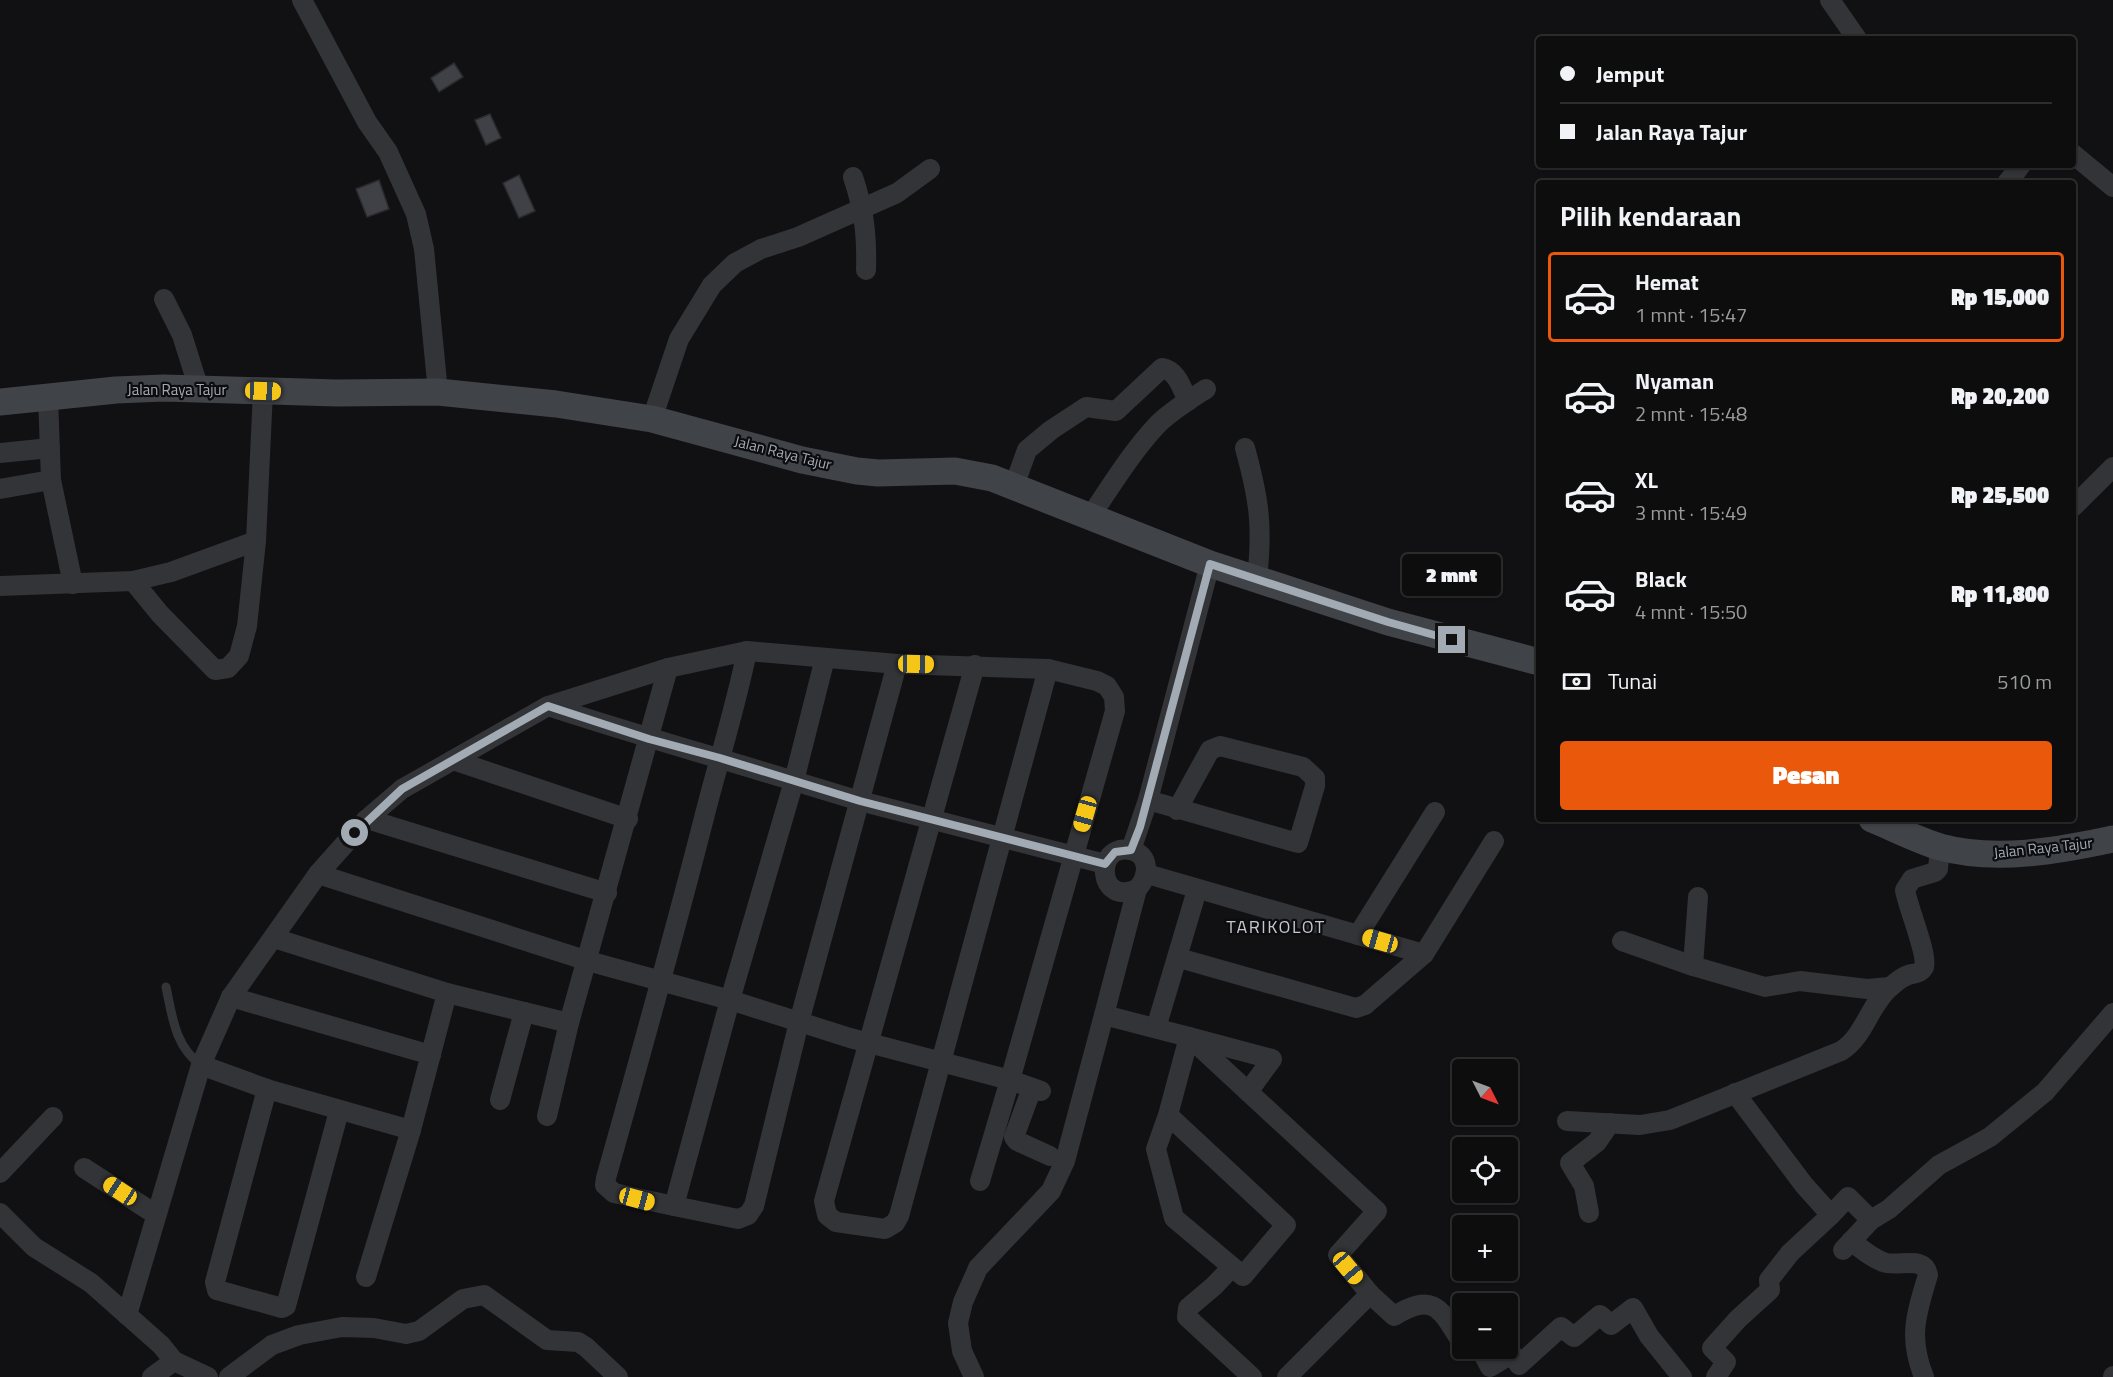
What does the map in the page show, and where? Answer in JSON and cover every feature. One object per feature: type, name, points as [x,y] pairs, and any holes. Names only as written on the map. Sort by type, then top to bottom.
[{"type":"main road","name":"Jalan Raya Tajur","points":[[0,402],[116,390],[438,392],[555,404],[652,419],[802,460],[856,471],[878,473],[955,471],[992,478],[1210,564],[1388,622],[1536,661]]},
{"type":"main road","name":"Jalan Raya Tajur","points":[[1887,822],[1902,825],[1940,847],[1985,854],[2035,852],[2113,839]]},
{"type":"street","points":[[302,0],[367,122],[388,152],[416,214],[424,249],[438,392]]},
{"type":"street","points":[[1830,0],[1855,36]]},
{"type":"street","points":[[2076,156],[2113,187]]},
{"type":"street","points":[[2009,180],[2019,168]]},
{"type":"street","points":[[652,419],[679,339],[712,285],[735,264],[761,249],[798,237],[897,193],[930,169]]},
{"type":"street","points":[[853,177],[863,208],[867,235],[866,270]]},
{"type":"street","points":[[164,299],[182,335],[199,389]]},
{"type":"street","points":[[1014,486],[1027,450],[1051,430],[1086,407],[1116,411],[1162,368],[1169,369],[1174,374],[1188,401]]},
{"type":"street","points":[[1090,517],[1157,425],[1206,389]]},
{"type":"street","points":[[133,581],[160,614],[215,670],[228,668],[238,656],[247,626],[256,541],[263,391]]},
{"type":"street","points":[[48,397],[51,480],[73,584]]},
{"type":"street","points":[[0,453],[50,448]]},
{"type":"street","points":[[1245,448],[1258,497],[1261,541],[1257,579]]},
{"type":"street","points":[[2076,504],[2113,467]]},
{"type":"street","points":[[0,489],[51,480]]},
{"type":"street","points":[[0,586],[133,581],[171,572],[256,541]]},
{"type":"street","points":[[1131,850],[1148,800],[1210,564]]},
{"type":"street","points":[[747,651],[736,704],[605,1185],[614,1193],[660,1205],[738,1219],[748,1215],[754,1206],[799,1022],[897,664]]},
{"type":"street","points":[[127,1315],[155,1214],[201,1065],[231,997],[318,874],[367,819],[402,789],[548,706],[668,668],[747,651],[897,664],[1047,669],[1097,681],[1107,686],[1114,697],[1115,711],[980,1181]]},
{"type":"street","points":[[675,1206],[730,1000],[794,781],[825,658]]},
{"type":"street","points":[[975,665],[824,1201],[827,1215],[836,1222],[885,1229],[895,1223],[899,1216],[1047,669]]},
{"type":"street","points":[[547,1116],[569,1023],[628,819],[668,668]]},
{"type":"street","points":[[548,706],[649,739],[860,801],[1105,864]]},
{"type":"street","points":[[1148,800],[1178,810],[1298,843],[1315,786],[1315,778],[1304,767],[1220,746],[1210,750],[1178,810]]},
{"type":"street","points":[[453,760],[628,819]]},
{"type":"street","points":[[1358,935],[1435,812]]},
{"type":"street","points":[[367,819],[607,893]]},
{"type":"street","points":[[1179,958],[1356,1008],[1365,1005],[1424,954],[1494,841]]},
{"type":"street","points":[[1567,1121],[1641,1125],[1670,1120],[1852,1045],[1872,1008],[1890,987],[1904,976],[1922,971],[1926,963],[1905,890],[1912,879],[1935,872],[1938,868],[1940,847]]},
{"type":"street","points":[[974,1377],[962,1351],[958,1323],[963,1302],[978,1268],[1051,1191],[1065,1161],[1142,881],[1144,859],[1131,850],[1115,852],[1105,864],[1105,877],[1112,888],[1124,893],[1142,881],[1197,890],[1424,954]]},
{"type":"street","points":[[318,874],[588,961],[662,980],[850,1038],[940,1060],[1037,1089],[1014,1137],[1017,1141],[1050,1156]]},
{"type":"street","points":[[1156,1028],[1179,958],[1197,890]]},
{"type":"street","points":[[1693,966],[1698,897]]},
{"type":"street","points":[[274,938],[447,993],[569,1023]]},
{"type":"street","points":[[1622,941],[1693,966],[1765,987],[1800,981],[1867,989],[1890,987]]},
{"type":"street","points":[[366,1277],[411,1130],[447,993]]},
{"type":"street","points":[[231,997],[431,1055]]},
{"type":"street","points":[[500,1101],[524,1012]]},
{"type":"street","points":[[1924,1377],[1917,1359],[1914,1323],[1928,1275],[1927,1269],[1922,1264],[1893,1265],[1881,1262],[1847,1246],[1871,1220],[1889,1209],[1940,1166],[1989,1137],[2045,1092],[2113,1013]]},
{"type":"street","points":[[1104,1015],[1272,1059],[1248,1092]]},
{"type":"street","points":[[1189,1037],[1377,1211],[1338,1255],[1370,1294],[1394,1316],[1415,1305],[1424,1303],[1433,1306],[1445,1316],[1452,1327]]},
{"type":"street","points":[[1168,1115],[1286,1226],[1243,1276],[1174,1218],[1156,1149],[1168,1115],[1189,1037]]},
{"type":"street","points":[[201,1065],[339,1112],[411,1130]]},
{"type":"street","points":[[267,1089],[215,1282],[218,1290],[282,1308],[286,1306],[339,1112]]},
{"type":"street","points":[[1736,1093],[1804,1185],[1831,1215]]},
{"type":"street","points":[[0,1173],[53,1117]]},
{"type":"street","points":[[1589,1212],[1584,1186],[1570,1164],[1597,1142],[1610,1123]]},
{"type":"street","points":[[84,1168],[155,1214]]},
{"type":"street","points":[[1716,1377],[1726,1362],[1712,1348],[1738,1318],[1770,1290],[1769,1280],[1790,1253],[1848,1197],[1871,1220]]},
{"type":"street","points":[[0,1213],[34,1247],[91,1284],[160,1345],[174,1361],[207,1377]]},
{"type":"street","points":[[1232,1267],[1188,1308],[1187,1317],[1252,1377]]},
{"type":"street","points":[[1287,1377],[1370,1294]]},
{"type":"street","points":[[229,1377],[272,1345],[299,1335],[342,1327],[374,1328],[406,1334],[419,1330],[464,1299],[475,1295],[489,1298],[548,1340],[578,1342],[618,1377]]},
{"type":"street","points":[[1515,1359],[1519,1365],[1561,1327],[1574,1337],[1600,1315],[1611,1325],[1633,1308],[1649,1336],[1682,1377]]},
{"type":"street","points":[[1486,1359],[1490,1366],[1503,1359]]},
{"type":"street","points":[[152,1377],[174,1361]]},
{"type":"lane","points":[[166,987],[180,1039],[188,1054],[201,1065]]},
{"type":"building","points":[[454,63],[463,77],[439,92],[431,78]]},
{"type":"building","points":[[490,114],[501,138],[486,145],[475,120]]},
{"type":"building","points":[[519,175],[535,211],[519,218],[503,183]]},
{"type":"building","points":[[379,180],[389,209],[367,217],[356,189]]},
{"type":"district","name":"TARIKOLOT","points":[[1276,927]]},
{"type":"route","points":[[355,833],[367,819],[402,789],[548,706],[649,739],[860,801],[1105,864],[1115,852],[1131,850],[1140,827],[1210,564],[1388,622],[1452,640]]}]
